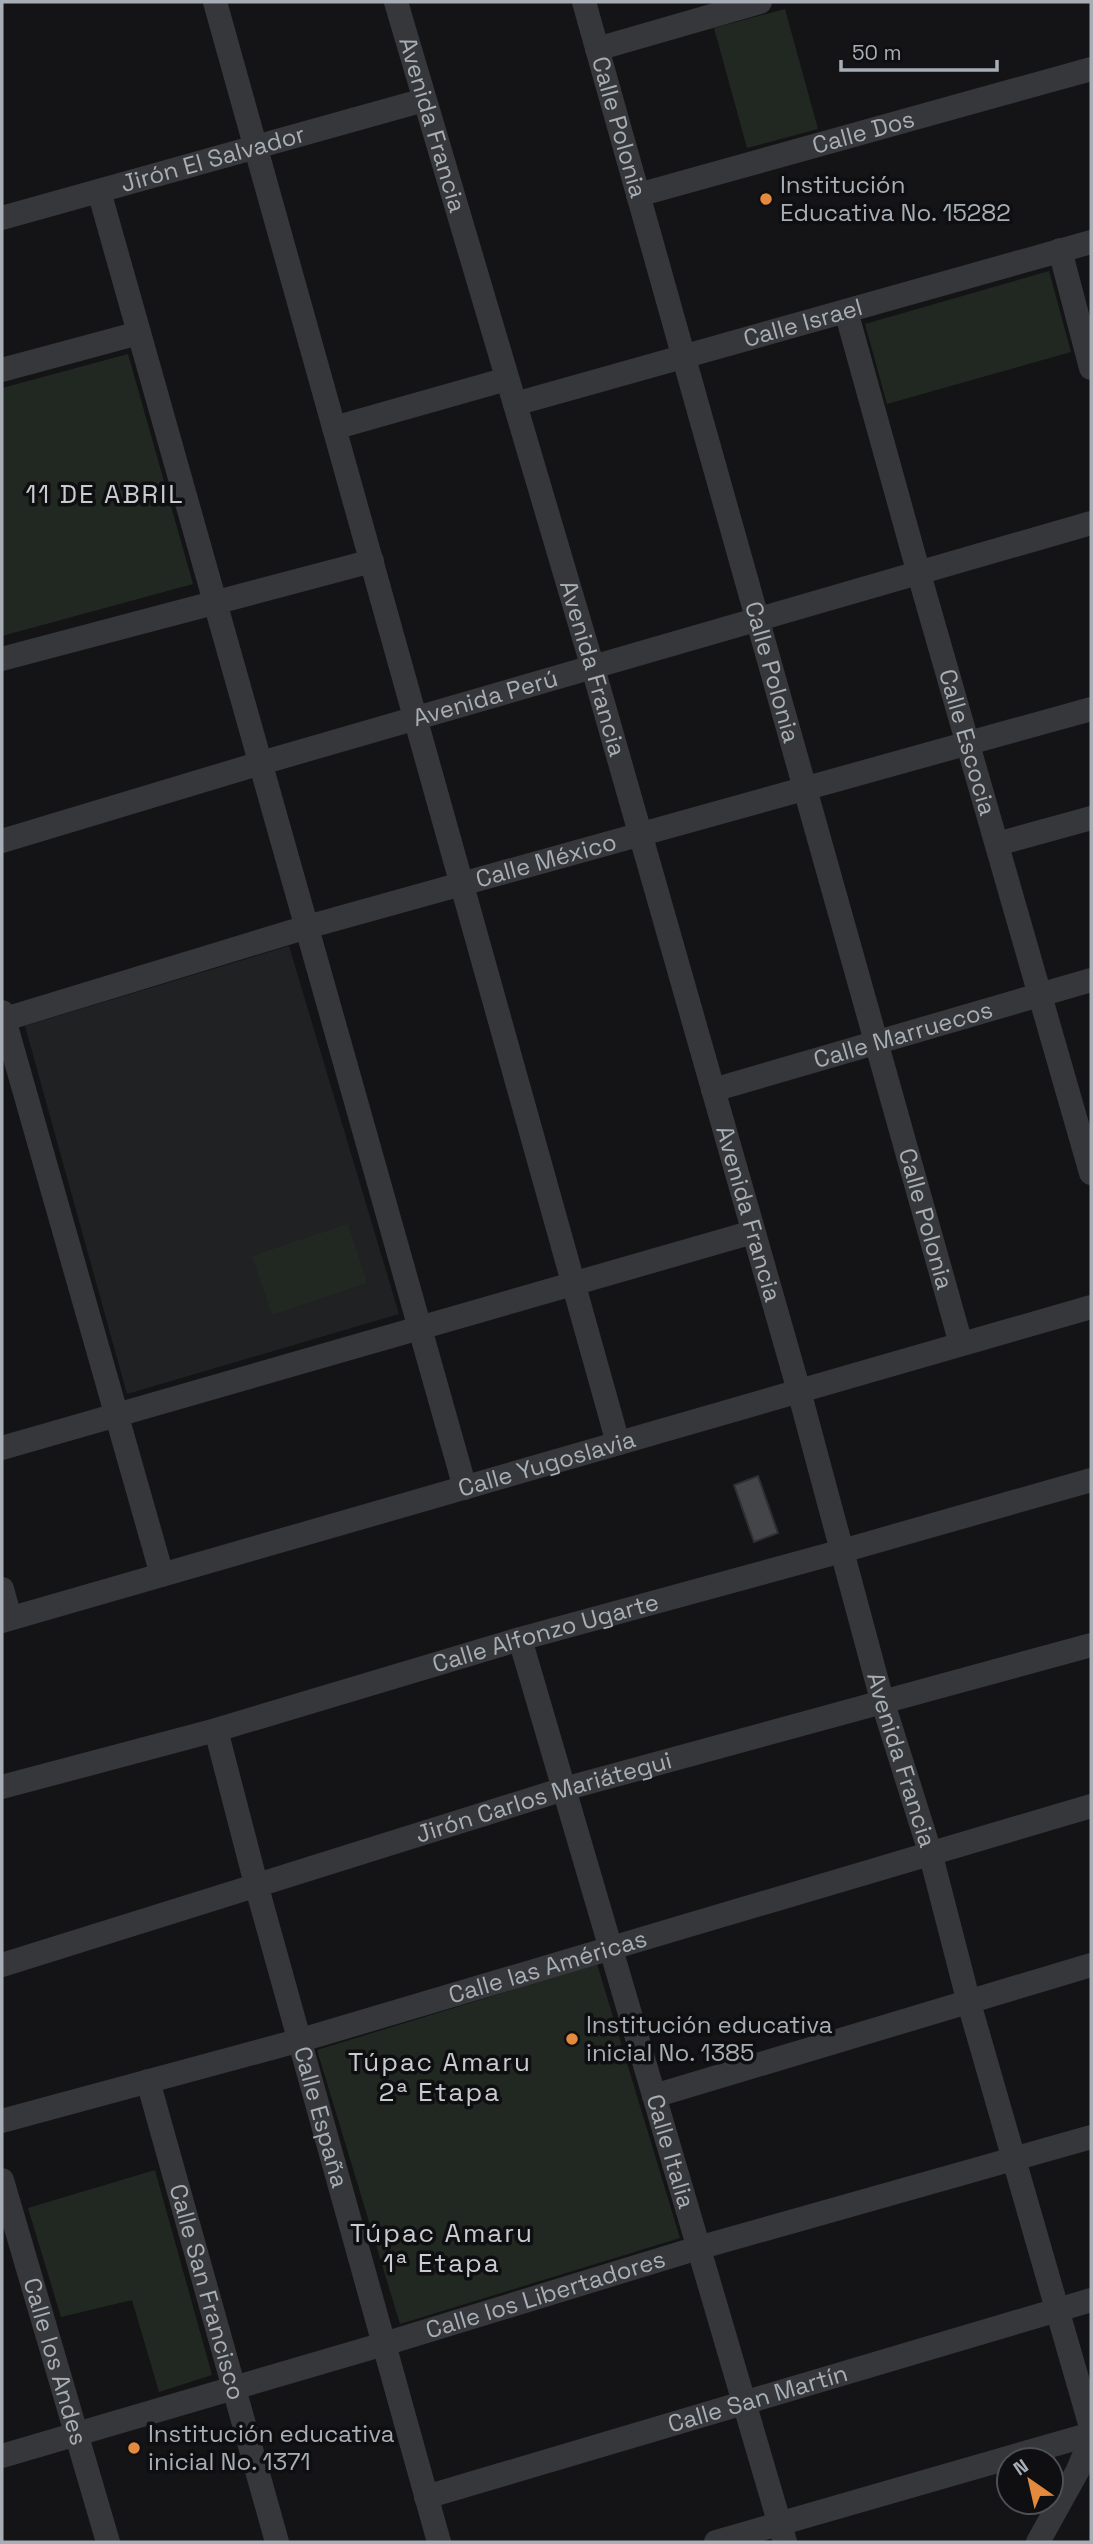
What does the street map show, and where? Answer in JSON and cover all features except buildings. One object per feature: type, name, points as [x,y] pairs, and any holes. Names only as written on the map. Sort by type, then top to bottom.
[{"type":"street","points":[[215,2],[618,1443]]},
{"type":"street","name":"Avenida Francia","points":[[396,2],[593,668],[799,1391],[882,1700],[930,1852],[969,2003],[1091,2427]]},
{"type":"street","name":"Calle Polonia","points":[[584,2],[961,1345]]},
{"type":"street","points":[[597,49],[760,2]]},
{"type":"street","name":"Calle Dos","points":[[638,195],[1091,69]]},
{"type":"street","name":"Jirón El Salvador","points":[[2,218],[424,100]]},
{"type":"street","points":[[99,191],[465,1488]]},
{"type":"street","name":"Calle Israel","points":[[515,404],[1091,242]]},
{"type":"street","points":[[1060,250],[1091,368]]},
{"type":"street","name":"Calle Escocia","points":[[846,311],[967,744],[1087,1142],[1091,1173]]},
{"type":"street","points":[[2,370],[139,333]]},
{"type":"street","points":[[334,428],[507,379]]},
{"type":"street","name":"Avenida Perú","points":[[2,841],[261,763],[1091,523]]},
{"type":"street","points":[[2,659],[372,561]]},
{"type":"street","name":"Calle México","points":[[2,1017],[307,927],[1091,711]]},
{"type":"street","points":[[997,844],[1091,818]]},
{"type":"street","name":"Calle Marruecos","points":[[713,1090],[1091,981]]},
{"type":"street","points":[[2,1017],[162,1574]]},
{"type":"street","points":[[2,1448],[753,1232]]},
{"type":"street","name":"Calle Yugoslavia","points":[[6,1620],[1091,1307]]},
{"type":"street","name":"Calle Alfonzo Ugarte","points":[[2,1787],[216,1730],[520,1639],[1091,1480]]},
{"type":"street","points":[[2,1589],[6,1620]]},
{"type":"street","name":"Calle Italia","points":[[520,1639],[782,2533]]},
{"type":"street","name":"Jirón Carlos Mariátegui","points":[[2,1965],[564,1789],[1091,1645]]},
{"type":"street","name":"Calle España","points":[[216,1730],[256,1884],[439,2542]]},
{"type":"street","name":"Calle las Américas","points":[[2,2121],[300,2040],[1091,1806]]},
{"type":"street","points":[[654,2096],[1091,1965]]},
{"type":"street","name":"Calle San Francisco","points":[[148,2081],[277,2542]]},
{"type":"street","name":"Calle los Libertadores","points":[[2,2456],[698,2248],[1091,2137]]},
{"type":"street","name":"Calle los Andes","points":[[2,2180],[107,2542]]},
{"type":"street","name":"Calle San Martín","points":[[426,2497],[1091,2300]]},
{"type":"street","points":[[716,2542],[782,2533],[1091,2437]]},
{"type":"street","points":[[1038,2542],[1084,2467],[1091,2437]]},
{"type":"shaded area","points":[[785,9],[818,129],[747,148],[714,28]]},
{"type":"shaded area","points":[[1049,271],[1071,352],[887,404],[865,324]]},
{"type":"shaded area","points":[[128,354],[193,584],[2,636],[2,388]]},
{"type":"shaded area","points":[[289,946],[399,1314],[127,1394],[25,1026]]},
{"type":"shaded area","points":[[348,1224],[367,1283],[272,1315],[252,1256]]},
{"type":"shaded area","points":[[597,1964],[680,2238],[400,2324],[317,2050]]},
{"type":"shaded area","points":[[155,2170],[212,2375],[159,2392],[132,2300],[61,2317],[28,2208]]},
{"type":"place","name":"Institución Educativa No. 15282","points":[[766,199]]},
{"type":"place","name":"Institución educativa inicial No. 1385","points":[[572,2039]]},
{"type":"place","name":"Institución educativa inicial No. 1371","points":[[134,2448]]},
{"type":"district","name":"11 DE ABRIL","points":[[105,494]]},
{"type":"district","name":"Túpac Amaru 2ª Etapa","points":[[440,2077]]},
{"type":"district","name":"Túpac Amaru 1ª Etapa","points":[[442,2248]]}]
